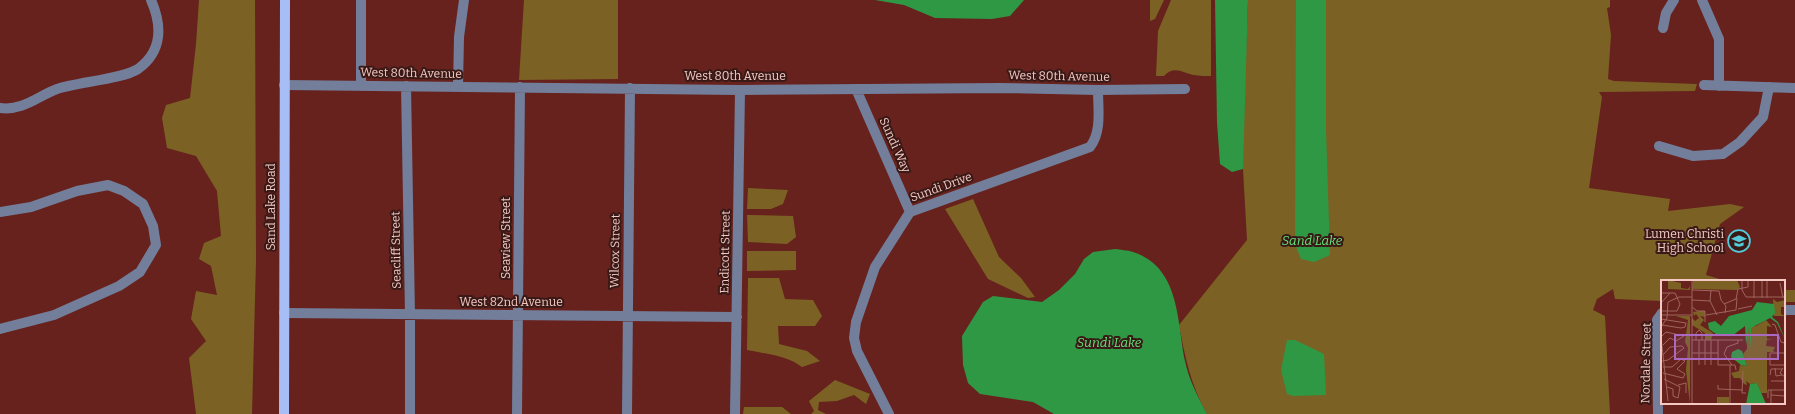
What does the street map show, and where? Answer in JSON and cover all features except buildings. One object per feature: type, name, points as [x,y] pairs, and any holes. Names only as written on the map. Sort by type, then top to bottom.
[{"type":"main road","name":"Sand Lake Road","points":[[284,414],[285,0]]},
{"type":"street","points":[[0,108],[7,109],[27,104],[56,89],[81,82],[115,77],[137,69],[151,55],[157,44],[159,20],[151,0]]},
{"type":"street","points":[[360,85],[361,0]]},
{"type":"street","points":[[458,86],[459,37],[464,0]]},
{"type":"street","points":[[1663,28],[1666,13],[1674,0]]},
{"type":"street","points":[[1702,0],[1719,39],[1719,86]]},
{"type":"street","name":"West 80th Avenue","points":[[284,85],[740,90],[1001,88],[1098,90],[1185,88]]},
{"type":"street","points":[[1704,85],[1795,88]]},
{"type":"street","name":"Seacliff Street","points":[[406,86],[410,314],[410,414]]},
{"type":"street","name":"Seaview Street","points":[[517,414],[520,87]]},
{"type":"street","points":[[1659,146],[1693,156],[1723,154],[1740,142],[1763,117],[1769,87]]},
{"type":"street","name":"Wilcox Street","points":[[627,414],[630,88]]},
{"type":"street","name":"Sundi Way","points":[[856,89],[910,212]]},
{"type":"street","name":"Endicott Street","points":[[736,414],[740,90]]},
{"type":"street","name":"Sundi Drive","points":[[889,414],[857,351],[854,338],[856,322],[875,267],[910,212],[1090,147],[1096,139],[1098,128],[1098,90]]},
{"type":"street","points":[[0,212],[31,207],[77,191],[108,185],[124,191],[143,204],[153,226],[156,245],[140,272],[119,286],[54,315],[0,329]]},
{"type":"street","name":"West 82nd Avenue","points":[[284,313],[737,317]]},
{"type":"street","name":"Nordale Street","points":[[1658,414],[1657,320],[1661,314]]},
{"type":"shaded area","points":[[199,0],[255,0],[256,260],[252,414],[196,414],[189,358],[206,341],[191,319],[196,291],[217,295],[211,266],[199,259],[204,243],[221,236],[217,191],[196,156],[167,148],[162,118],[166,105],[190,98]]},
{"type":"shaded area","points":[[524,0],[618,0],[618,79],[519,80]]},
{"type":"shaded area","points":[[1150,0],[1164,0],[1155,19],[1150,21]]},
{"type":"shaded area","points":[[1171,0],[1211,0],[1211,76],[1190,74],[1175,70],[1164,76],[1156,76],[1158,31]]},
{"type":"shaded area","points":[[1248,0],[1610,0],[1610,7],[1607,8],[1611,35],[1608,79],[1614,81],[1697,84],[1695,91],[1599,92],[1602,97],[1589,188],[1670,199],[1668,211],[1730,204],[1744,207],[1720,224],[1706,275],[1723,280],[1661,280],[1661,301],[1615,299],[1613,289],[1597,299],[1593,310],[1605,316],[1610,414],[1207,414],[1197,393],[1186,360],[1179,325],[1247,240],[1243,169]]},
{"type":"shaded area","points":[[748,188],[788,190],[783,204],[771,209],[747,209]]},
{"type":"shaded area","points":[[973,199],[999,257],[1021,278],[1035,297],[1028,298],[988,279],[945,209]]},
{"type":"shaded area","points":[[747,215],[793,216],[796,237],[787,244],[748,242]]},
{"type":"shaded area","points":[[747,251],[796,251],[796,270],[747,271]]},
{"type":"shaded area","points":[[748,278],[779,278],[785,299],[813,300],[822,316],[815,326],[778,326],[779,344],[807,351],[820,361],[802,367],[783,357],[747,350]]},
{"type":"shaded area","points":[[1785,290],[1795,290],[1795,302],[1785,302]]},
{"type":"shaded area","points":[[835,380],[870,394],[866,404],[854,395],[837,401],[819,402],[818,410],[826,414],[811,414],[814,411],[809,401]]},
{"type":"shaded area","points":[[744,407],[782,407],[791,414],[743,414]]},
{"type":"water","points":[[875,0],[1024,0],[1010,16],[992,19],[935,18],[904,5]]},
{"type":"water","points":[[1215,0],[1248,0],[1243,169],[1232,172],[1220,164],[1217,123]]},
{"type":"water","name":"Sand Lake","points":[[1296,0],[1326,0],[1326,130],[1330,255],[1314,262],[1301,259],[1295,244]]},
{"type":"water","name":"Sundi Lake","points":[[1115,249],[1133,252],[1148,259],[1160,270],[1168,283],[1174,297],[1185,361],[1189,375],[1207,414],[1054,414],[1033,402],[980,394],[968,383],[963,365],[962,336],[983,302],[993,296],[1042,302],[1059,290],[1075,274],[1084,259],[1093,252]]},
{"type":"water","points":[[1287,340],[1295,340],[1324,354],[1326,395],[1293,396],[1287,394],[1281,370]]},
{"type":"place","name":"Lumen Christi High School","points":[[1739,241]]}]
